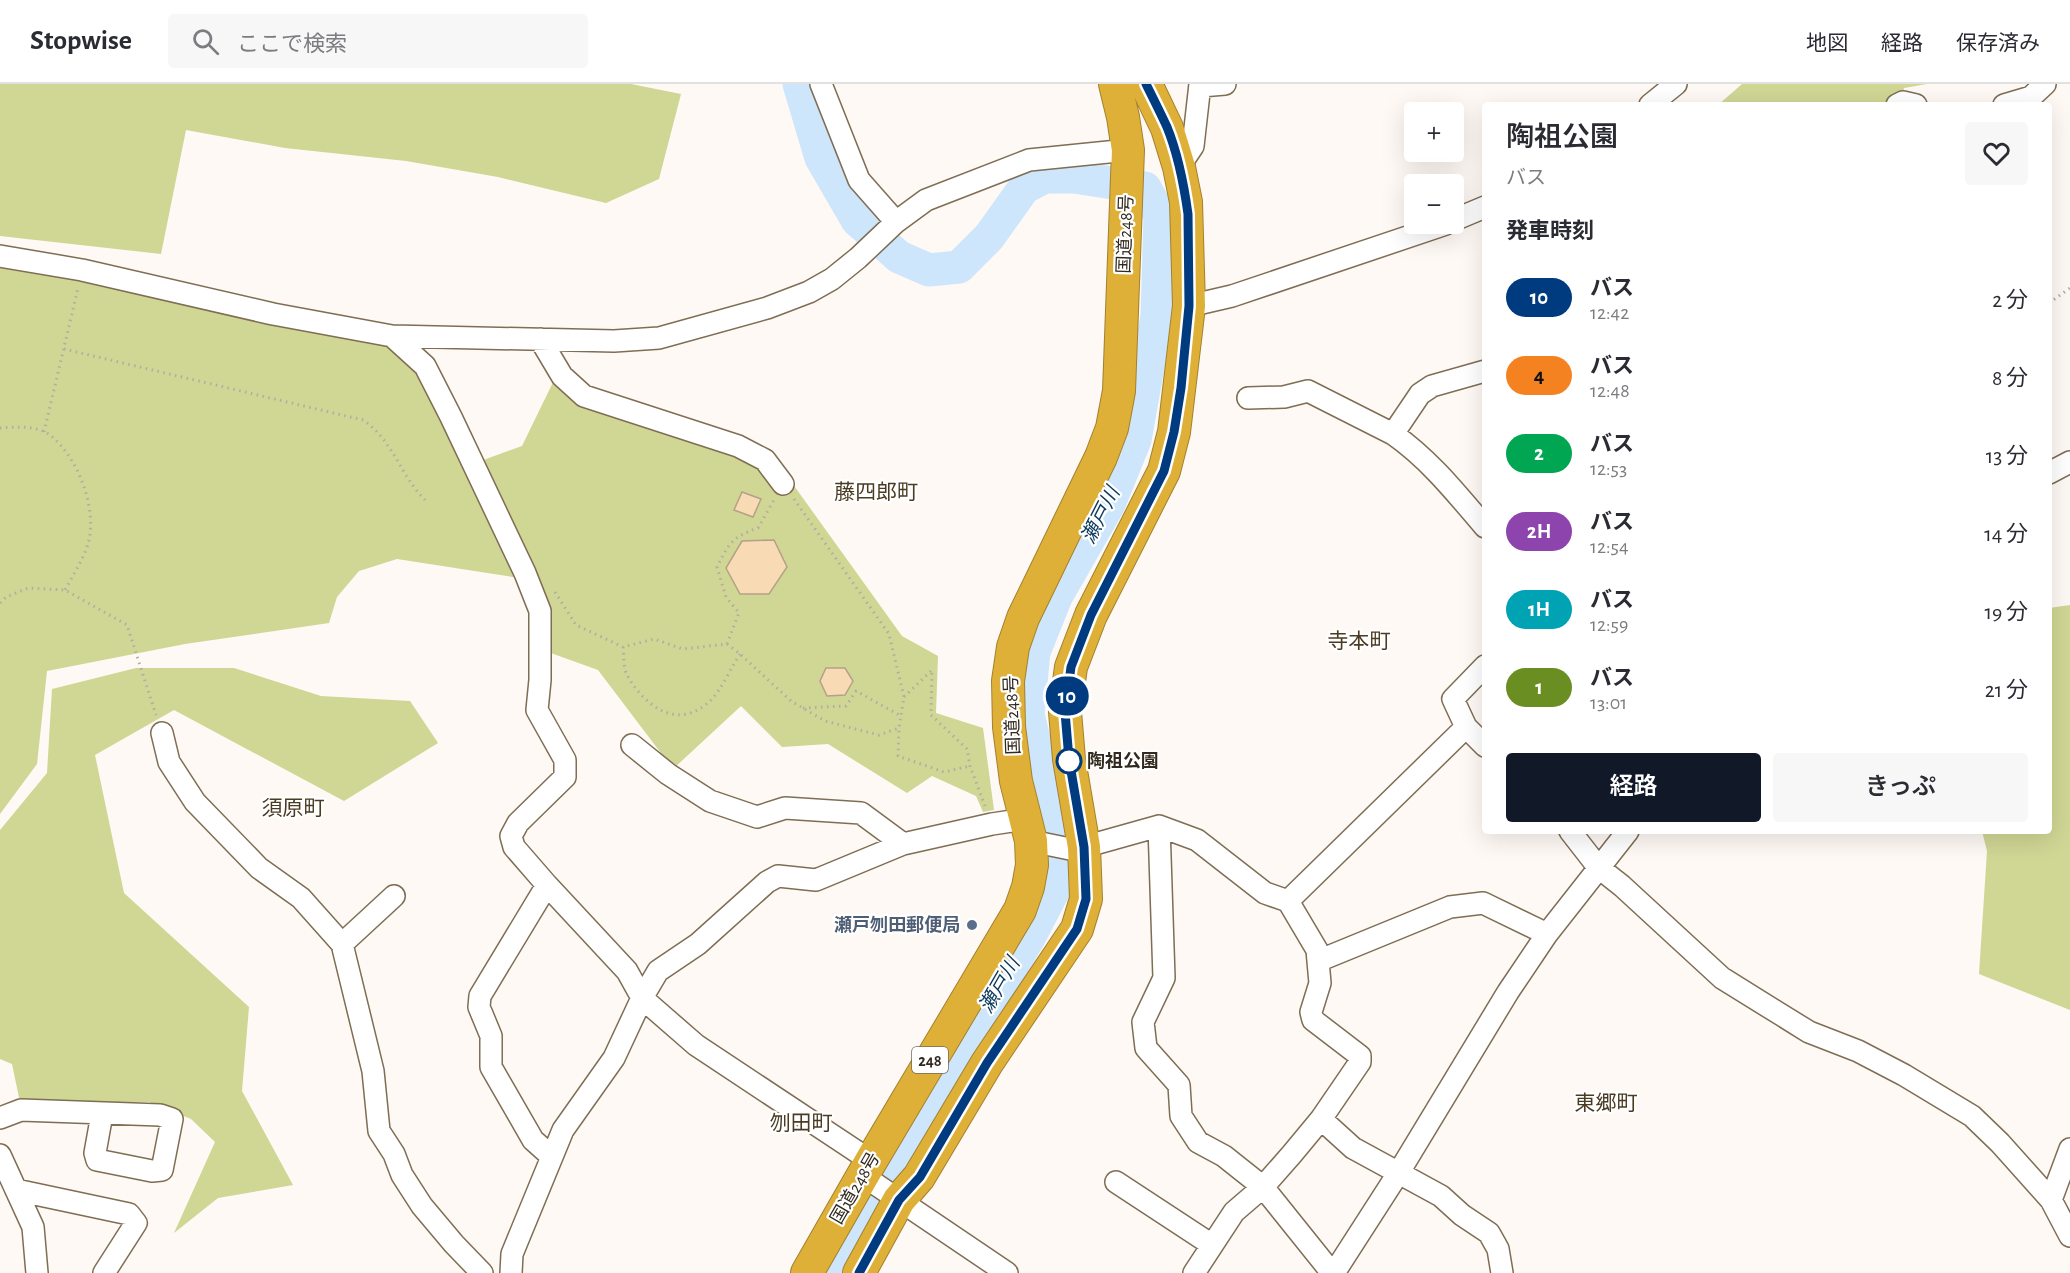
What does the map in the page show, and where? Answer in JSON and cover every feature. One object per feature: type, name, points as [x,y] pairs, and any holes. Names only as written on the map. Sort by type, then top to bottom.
[{"type":"highway","name":"国道248号","points":[[807,1273],[1020,910],[1028,887],[1032,865],[1031,834],[1017,782],[1009,727],[1008,681],[1013,647],[1023,618],[1101,458],[1112,428],[1119,391],[1127,158],[1123,117],[1115,84]]},
{"type":"highway","points":[[859,1273],[895,1197],[920,1177],[987,1063],[1077,929],[1086,899],[1077,848],[1065,712],[1071,667],[1091,615],[1164,471],[1174,432],[1179,399],[1189,306],[1188,214],[1179,167],[1167,128],[1146,84]]},
{"type":"street","points":[[821,84],[859,180],[893,224]]},
{"type":"street","points":[[1179,167],[1192,146],[1200,85],[1225,84]]},
{"type":"street","points":[[1654,102],[1676,84]]},
{"type":"street","points":[[2014,102],[2031,97],[2045,84]]},
{"type":"street","points":[[0,256],[82,270],[273,314],[392,336],[614,341],[659,338],[709,326],[809,292],[832,279],[893,224],[926,200],[1029,160],[1127,158]]},
{"type":"street","points":[[1464,216],[1482,208]]},
{"type":"street","points":[[1189,306],[1232,296],[1416,234]]},
{"type":"street","points":[[392,336],[424,366],[451,417],[525,573],[540,611],[540,680],[537,710],[565,760],[565,777],[518,823],[511,836],[514,847],[627,971],[642,998],[696,1045],[867,1172],[895,1197],[1006,1273]]},
{"type":"street","points":[[540,339],[562,376],[584,396],[738,446],[765,460],[783,484]]},
{"type":"street","points":[[1393,434],[1420,394],[1432,386],[1482,373]]},
{"type":"street","points":[[1248,398],[1284,397],[1308,391],[1393,434],[1413,448],[1436,470],[1482,524]]},
{"type":"street","points":[[2052,472],[2069,463]]},
{"type":"street","points":[[1482,669],[1453,699],[1466,727],[1482,743]]},
{"type":"street","points":[[1288,901],[1466,727]]},
{"type":"street","points":[[162,733],[169,762],[195,802],[259,867],[301,898],[342,944],[373,1071],[379,1131],[394,1154],[402,1175],[422,1206],[482,1273]]},
{"type":"street","points":[[632,745],[668,774],[710,801],[757,817],[785,808],[861,813],[903,844]]},
{"type":"street","points":[[510,1273],[512,1254],[563,1130],[614,1058],[642,998],[658,971],[698,944],[767,882],[778,876],[816,880],[903,844],[992,824],[1077,848],[1159,826],[1197,840],[1265,893],[1288,901],[1317,950],[1320,983],[1311,1012],[1314,1020],[1355,1051],[1360,1056],[1360,1062],[1321,1119],[1263,1187],[1234,1212],[1194,1273]]},
{"type":"street","points":[[1159,826],[1164,978],[1143,1022],[1146,1048],[1179,1085],[1182,1116],[1198,1142],[1224,1156],[1263,1187],[1333,1273],[1400,1172],[1508,992],[1547,934],[1626,834]]},
{"type":"street","points":[[1572,834],[1598,867],[1622,886],[1722,978],[1809,1032],[1858,1051],[1904,1075],[1972,1116],[2000,1143],[2051,1200],[2070,1236]]},
{"type":"street","points":[[547,885],[480,996],[479,1007],[491,1036],[490,1067],[533,1140],[552,1157]]},
{"type":"street","points":[[342,944],[394,896]]},
{"type":"street","points":[[1318,962],[1450,907],[1483,903],[1547,934]]},
{"type":"street","points":[[0,1118],[21,1110],[102,1114]]},
{"type":"street","points":[[1321,1119],[1353,1148],[1441,1196],[1462,1215],[1489,1233],[1498,1249],[1502,1273]]},
{"type":"street","points":[[2051,1200],[2070,1149]]},
{"type":"street","points":[[0,1155],[33,1227],[37,1273]]},
{"type":"street","points":[[1116,1182],[1212,1245]]},
{"type":"street","points":[[16,1190],[129,1214],[136,1223],[104,1273]]},
{"type":"path","points":[[44,432],[82,270]]},
{"type":"path","points":[[2052,301],[2070,288]]},
{"type":"path","points":[[64,349],[363,420],[377,429],[391,448],[402,471],[425,500]]},
{"type":"path","points":[[0,428],[28,427],[50,435],[69,456],[82,483],[91,510],[88,543],[65,590]]},
{"type":"path","points":[[727,644],[739,613],[726,597],[717,567],[727,547],[740,534],[758,528],[783,484],[889,634],[904,698],[899,728],[898,756],[944,771],[970,766]]},
{"type":"path","points":[[0,603],[6,597],[28,588],[65,590],[127,625],[162,733]]},
{"type":"path","points":[[552,588],[576,625],[623,647],[654,639],[683,649],[727,644],[790,701],[825,720],[879,735],[899,728]]},
{"type":"path","points":[[623,647],[626,673],[645,698],[660,712],[688,715],[711,701],[740,654]]},
{"type":"path","points":[[904,698],[932,670],[931,716],[967,749],[970,766],[992,824]]},
{"type":"path","points":[[803,708],[846,706],[856,691],[901,716]]},
{"type":"green space","points":[[0,84],[631,84],[681,94],[659,179],[606,203],[498,177],[406,161],[285,148],[186,130],[161,254],[0,236]]},
{"type":"green space","points":[[1742,84],[1927,84],[1904,88],[1902,102],[1721,102]]},
{"type":"green space","points":[[0,264],[378,330],[417,361],[467,466],[522,446],[557,374],[782,469],[902,636],[938,656],[936,713],[983,728],[994,810],[983,812],[976,796],[932,776],[907,793],[828,744],[782,747],[741,706],[673,769],[598,670],[548,652],[532,580],[397,559],[359,571],[337,597],[329,623],[185,644],[47,671],[37,764],[0,814]]},
{"type":"green space","points":[[2070,605],[2070,1010],[1979,974],[1987,851],[1983,834],[2052,834],[2052,608]]},
{"type":"green space","points":[[136,668],[234,668],[321,696],[410,701],[438,743],[344,801],[174,710],[95,755],[124,893],[249,1007],[242,1091],[293,1185],[218,1198],[174,1233],[215,1142],[191,1119],[149,1102],[21,1107],[12,1064],[0,1059],[0,830],[47,773],[52,689]]},
{"type":"building","points":[[742,492],[761,499],[753,517],[734,510]]},
{"type":"building","points":[[774,540],[787,567],[769,594],[740,594],[726,568],[742,541]]},
{"type":"building","points":[[826,668],[845,668],[853,681],[845,695],[827,696],[820,681]]},
{"type":"waterway","name":"瀬戸川","points":[[799,84],[821,158],[857,220],[899,257],[929,270],[959,267],[989,237],[1024,188],[1045,177],[1074,177],[1145,188],[1160,215],[1157,316],[1135,440],[1109,504],[1056,597],[1034,652],[1028,714],[1047,795],[1056,886],[1029,938],[893,1162],[832,1273]]},
{"type":"bus line","name":"10","points":[[859,1273],[899,1200],[920,1177],[987,1063],[1077,929],[1086,899],[1084,847],[1069,759],[1065,712],[1071,667],[1091,615],[1164,471],[1174,432],[1181,388],[1189,306],[1186,202],[1179,167],[1167,128],[1146,84]]},
{"type":"place","name":"陶祖公園","points":[[1069,761]]},
{"type":"place","name":"瀬戸刎田郵便局","points":[[972,925]]},
{"type":"district","name":"藤四郎町","points":[[876,492]]},
{"type":"district","name":"寺本町","points":[[1359,641]]},
{"type":"district","name":"須原町","points":[[293,808]]},
{"type":"district","name":"東郷町","points":[[1606,1103]]},
{"type":"district","name":"刎田町","points":[[801,1123]]}]
